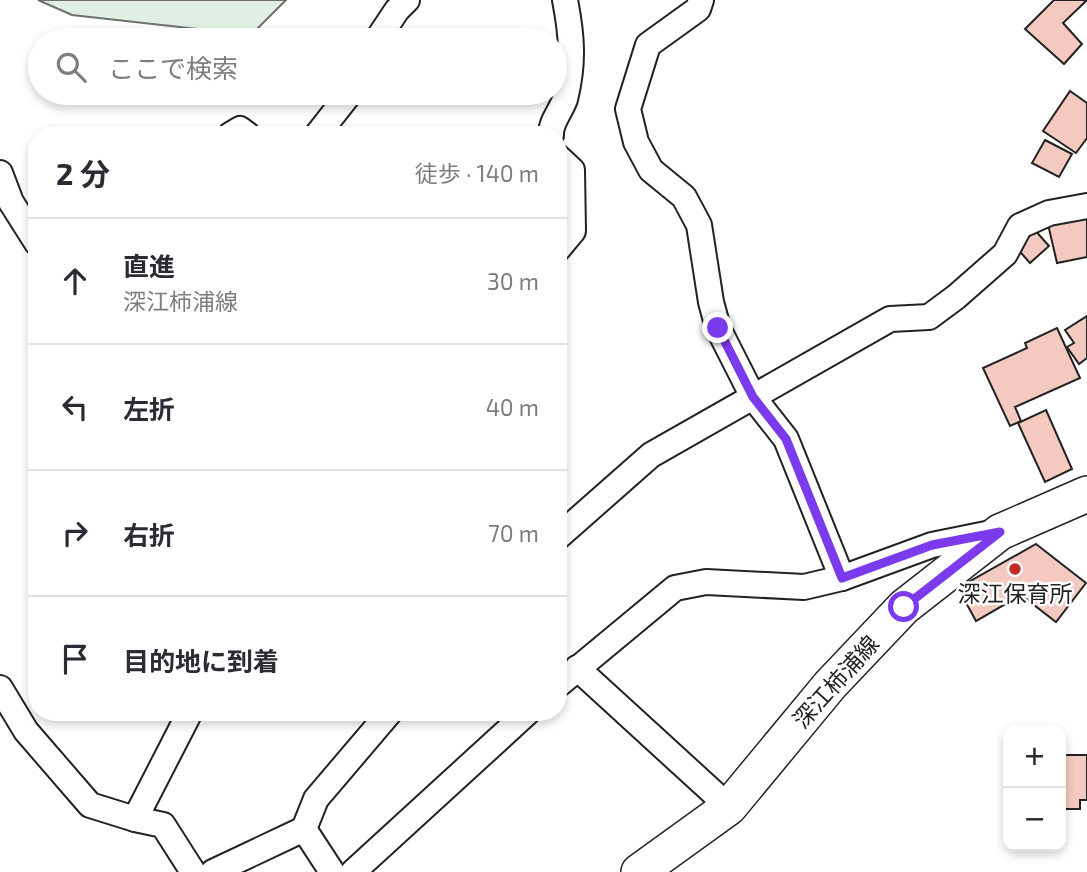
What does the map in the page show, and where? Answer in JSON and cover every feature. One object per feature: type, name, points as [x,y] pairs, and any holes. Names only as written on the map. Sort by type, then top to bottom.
[{"type":"main road","name":"深江柿浦線","points":[[639,872],[729,807],[830,685],[904,607],[1000,532],[1087,494]]},
{"type":"street","points":[[385,28],[407,0]]},
{"type":"street","points":[[565,0],[572,36],[572,73],[567,91]]},
{"type":"street","points":[[701,0],[698,9],[648,45],[628,109],[636,142],[650,170],[684,197],[699,225],[711,302],[718,328],[753,397],[786,439],[842,578]]},
{"type":"street","points":[[324,126],[341,105]]},
{"type":"street","points":[[553,126],[563,105]]},
{"type":"street","points":[[567,165],[572,170],[573,231],[567,238]]},
{"type":"street","points":[[0,173],[11,202],[28,229]]},
{"type":"street","points":[[567,529],[651,455],[890,319],[929,317],[1005,254],[1020,226],[1049,214],[1087,206]]},
{"type":"street","points":[[567,677],[675,588],[706,582],[804,587],[842,578],[932,545],[1000,532]]},
{"type":"street","points":[[577,668],[729,807]]},
{"type":"street","points":[[0,688],[26,731],[90,805],[163,825],[193,872]]},
{"type":"street","points":[[135,819],[185,721]]},
{"type":"street","points":[[213,872],[304,829],[316,799],[382,721]]},
{"type":"street","points":[[353,872],[518,721]]},
{"type":"street","points":[[304,829],[332,872]]},
{"type":"green space","points":[[38,0],[286,0],[258,28],[188,28],[72,15]]},
{"type":"building","points":[[1054,0],[1087,0],[1063,23],[1082,44],[1064,64],[1025,29]]},
{"type":"building","points":[[1070,91],[1087,103],[1087,138],[1076,153],[1043,131]]},
{"type":"building","points":[[1045,140],[1072,154],[1059,177],[1032,163]]},
{"type":"building","points":[[1087,211],[1087,257],[1057,263],[1047,220]]},
{"type":"building","points":[[1033,228],[1049,246],[1030,263],[1014,245]]},
{"type":"building","points":[[1087,316],[1087,358],[1079,364],[1067,347],[1074,343],[1065,330]]},
{"type":"building","points":[[1057,328],[1080,378],[1015,407],[1021,421],[1010,426],[983,368],[1027,348],[1025,343]]},
{"type":"building","points":[[1046,410],[1072,469],[1045,482],[1018,423]]},
{"type":"building","points":[[1036,544],[1086,583],[1056,622],[1021,595],[976,621],[958,588]]},
{"type":"building","points":[[1066,755],[1087,755],[1087,800],[1080,800],[1080,809],[1066,809]]},
{"type":"place","name":"深江保育所","points":[[1015,569]]},
{"type":"route","points":[[718,328],[753,397],[786,439],[842,578],[932,545],[1000,532],[904,607]]}]
